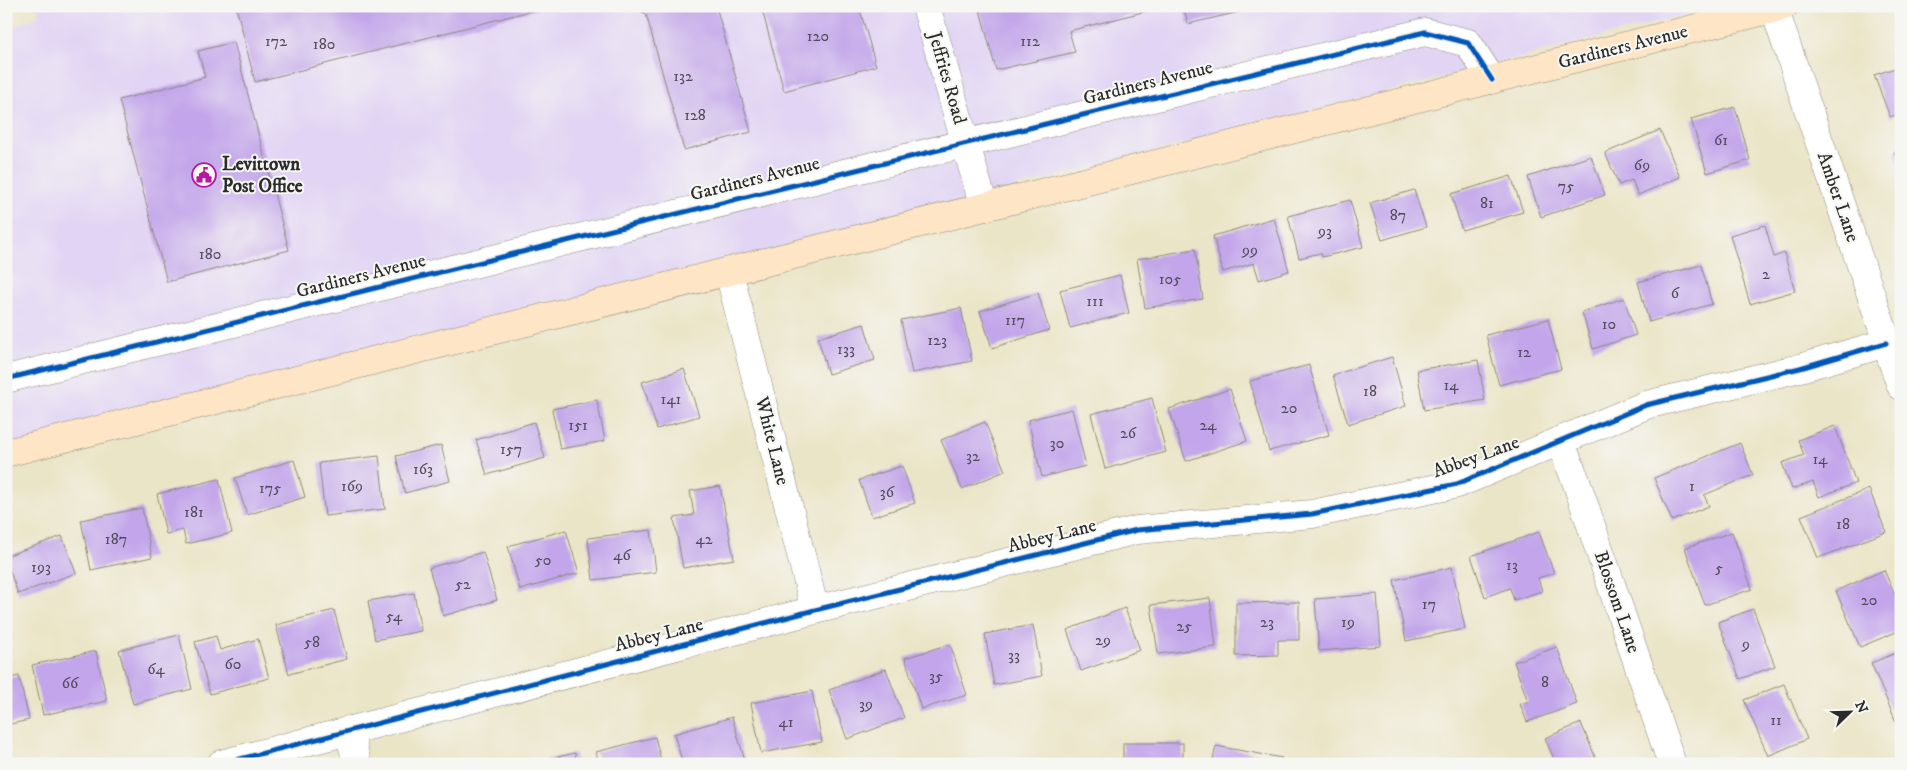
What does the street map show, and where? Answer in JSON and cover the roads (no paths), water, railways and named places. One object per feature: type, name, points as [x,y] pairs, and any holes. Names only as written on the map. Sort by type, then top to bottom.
[{"type":"main road","name":"Gardiners Avenue","points":[[6,453],[1779,7]]},
{"type":"street","name":"Jeffries Road","points":[[926,6],[984,207]]},
{"type":"street","name":"Amber Lane","points":[[1779,7],[1901,386]]},
{"type":"street","name":"Gardiners Avenue","points":[[6,379],[1425,32],[1468,43],[1492,80]]},
{"type":"street","name":"White Lane","points":[[729,272],[815,610]]},
{"type":"street","name":"Abbey Lane","points":[[221,764],[815,610],[1137,530],[1312,514],[1457,484],[1646,405],[1800,368],[1886,343]]},
{"type":"street","name":"Blossom Lane","points":[[1560,441],[1576,481],[1672,764]]},
{"type":"street","points":[[349,730],[357,764]]},
{"type":"place","name":"Levittown Post Office","points":[[204,175]]}]
